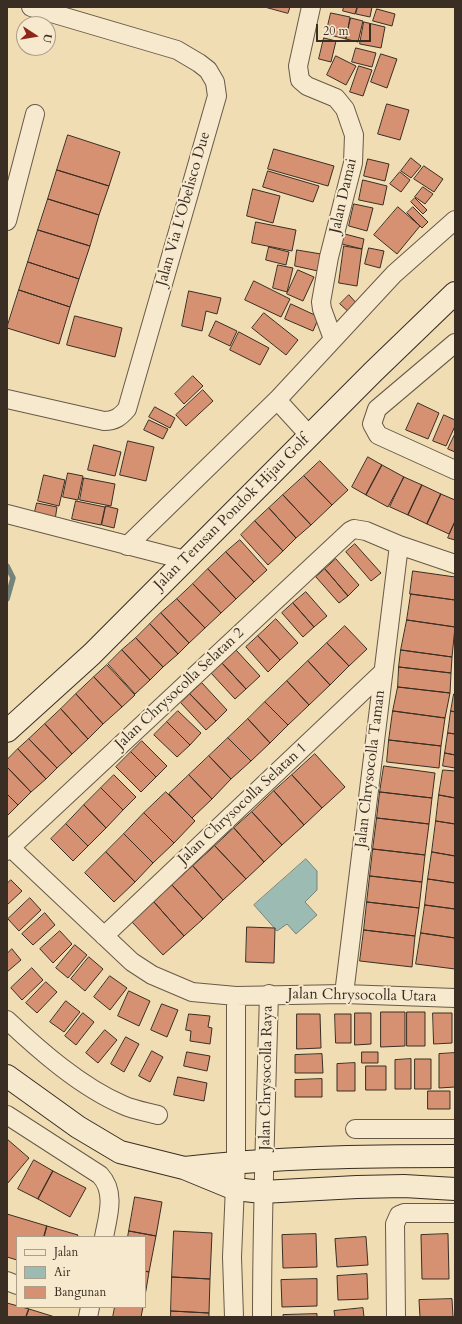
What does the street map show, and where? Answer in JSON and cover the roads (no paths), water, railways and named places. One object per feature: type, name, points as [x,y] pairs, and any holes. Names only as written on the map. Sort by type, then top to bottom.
[{"type":"street","name":"Jalan Via L'Obelisco Due","points":[[7,399],[104,421],[113,421],[124,412],[217,96],[215,82],[208,70],[177,50],[31,7]]},
{"type":"street","name":"Jalan Damai","points":[[311,7],[298,66],[300,80],[307,86],[336,98],[345,109],[354,135],[353,163],[329,257],[321,302],[333,339]]},
{"type":"street","points":[[7,221],[13,177],[36,114]]},
{"type":"street","points":[[127,546],[277,400],[394,274],[455,220]]},
{"type":"street","name":"Jalan Terusan Pondok Hijau Golf","points":[[7,731],[92,654],[309,435],[455,293]]},
{"type":"street","points":[[455,343],[377,409],[372,424],[378,435],[455,470]]},
{"type":"street","points":[[277,400],[309,435]]},
{"type":"street","points":[[7,514],[185,560]]},
{"type":"street","name":"Jalan Chrysocolla Selatan 2","points":[[9,849],[350,530],[354,529],[366,531],[399,545]]},
{"type":"street","points":[[399,545],[455,564]]},
{"type":"street","name":"Jalan Chrysocolla Taman","points":[[344,994],[382,673],[399,545]]},
{"type":"street","name":"Jalan Chrysocolla Selatan 1","points":[[104,936],[382,673]]},
{"type":"street","name":"Jalan Chrysocolla Utara","points":[[9,849],[132,962],[152,975],[192,992],[236,996],[269,994],[344,994],[455,998]]},
{"type":"street","name":"Jalan Chrysocolla Raya","points":[[262,1317],[262,1192],[265,1161],[269,994]]},
{"type":"street","name":"Jalan Chrysocolla Raya","points":[[234,1317],[232,1257],[236,1162],[236,996]]},
{"type":"street","points":[[7,1020],[32,1044],[78,1079],[123,1105],[158,1116]]},
{"type":"street","points":[[7,1076],[78,1127],[120,1152],[184,1168],[235,1189],[262,1192],[373,1187],[455,1189]]},
{"type":"street","points":[[7,1115],[100,1175],[105,1180],[108,1187],[109,1209],[104,1236]]},
{"type":"street","points":[[354,1129],[455,1129]]},
{"type":"street","points":[[184,1168],[236,1162],[357,1156],[455,1156]]},
{"type":"street","points":[[396,1317],[395,1224],[399,1215],[404,1213],[455,1213]]},
{"type":"water","points":[[306,859],[317,871],[317,890],[305,902],[317,915],[296,934],[287,924],[277,931],[254,905]]},
{"type":"waterway","points":[[7,566],[13,578],[7,599]]}]
